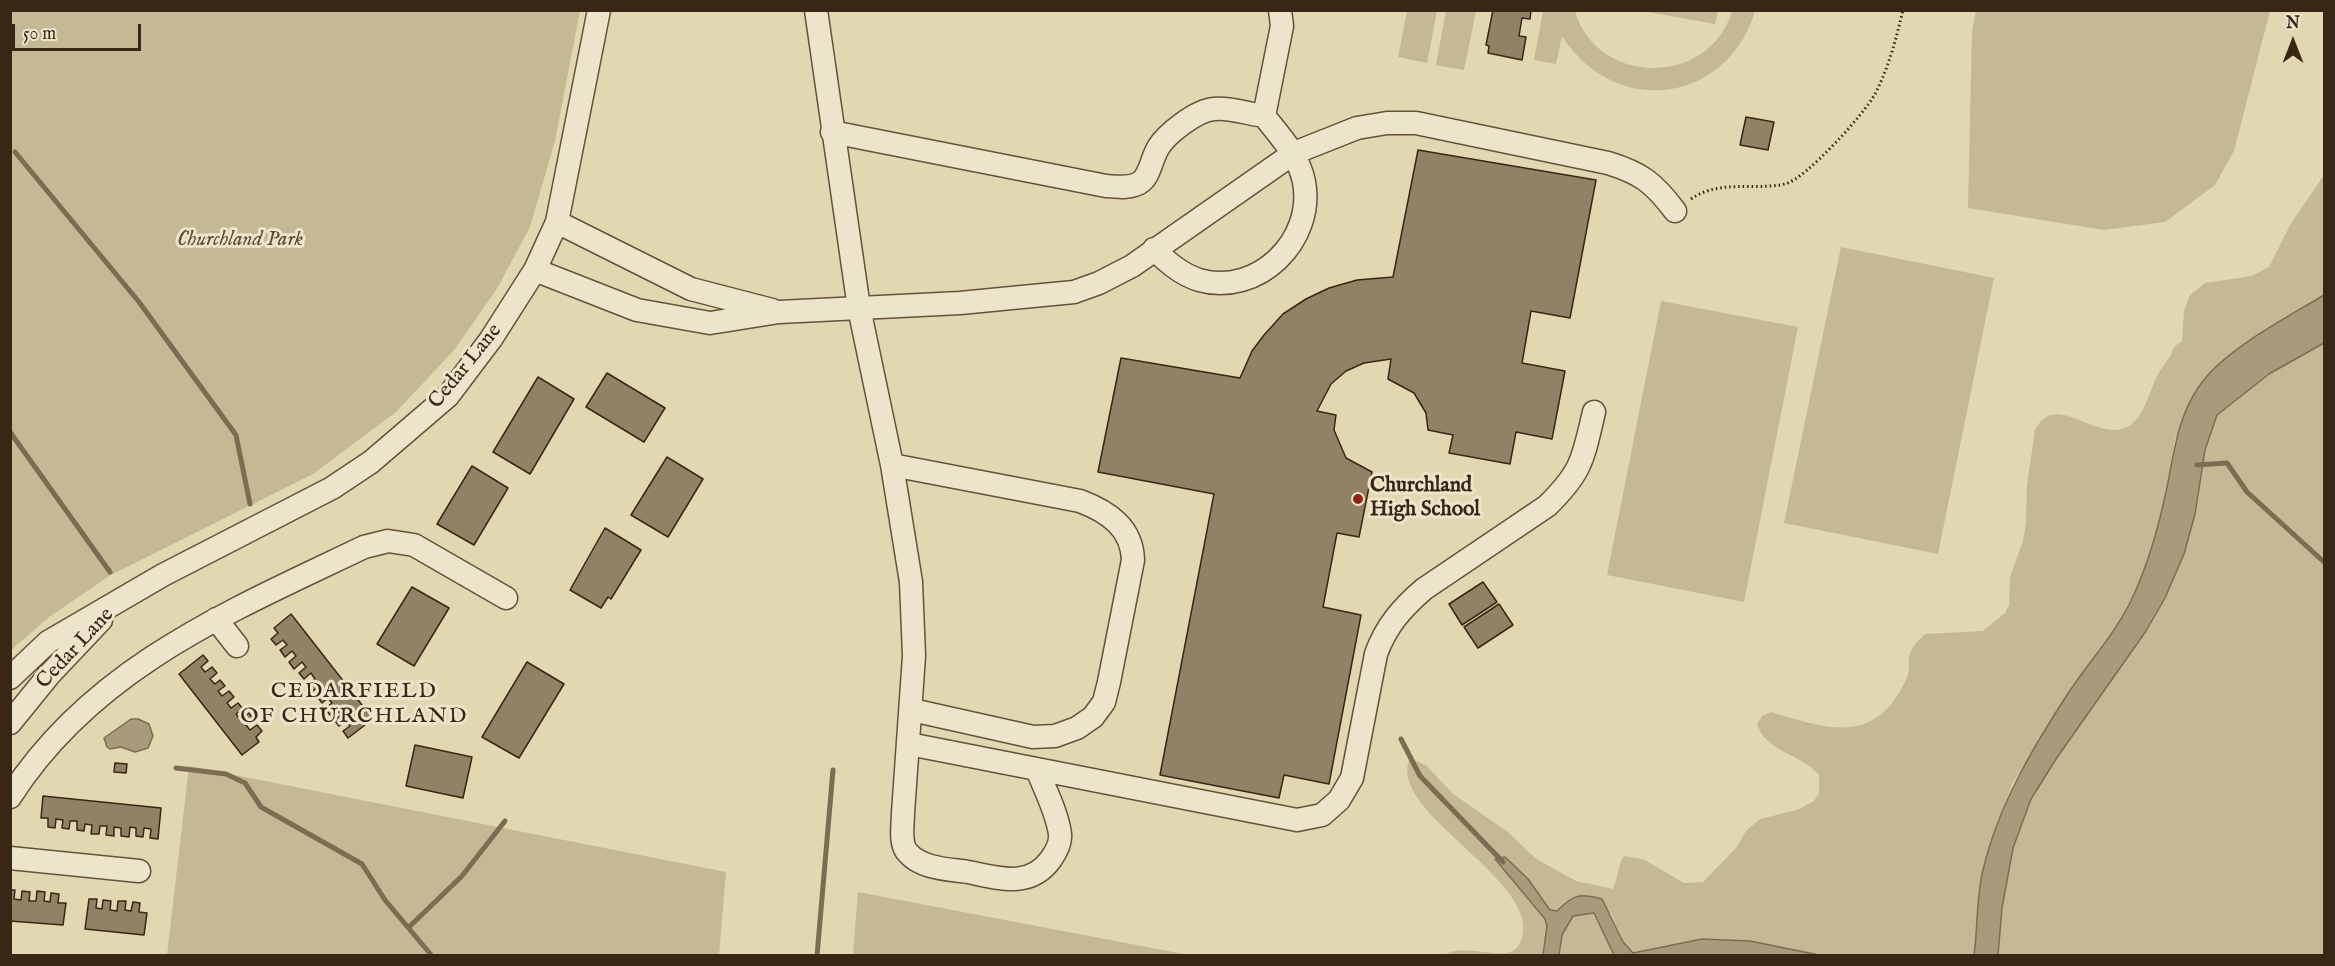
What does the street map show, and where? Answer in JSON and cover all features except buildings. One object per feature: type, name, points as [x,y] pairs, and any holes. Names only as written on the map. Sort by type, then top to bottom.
[{"type":"street","name":"Cedar Lane","points":[[10,678],[48,642],[163,575],[332,488],[371,462],[448,396],[491,339],[535,270],[557,222],[598,10]]},
{"type":"street","points":[[816,10],[859,308],[892,465],[911,582],[914,622],[912,710],[903,837],[906,851],[916,860],[929,865],[1012,880],[1031,878],[1046,867],[1056,852],[1061,838],[1037,769]]},
{"type":"street","points":[[1264,116],[1281,26],[1280,10]]},
{"type":"street","points":[[832,132],[1097,184],[1124,187],[1137,185],[1144,180],[1158,148],[1169,134],[1186,121],[1213,108],[1264,116],[1294,153],[1304,182],[1305,210],[1297,237],[1280,260],[1256,275],[1229,282],[1201,280],[1175,269],[1154,249]]},
{"type":"street","points":[[535,270],[637,310],[710,323],[779,312],[1017,298],[1074,292],[1099,283],[1132,266],[1294,153],[1357,128],[1388,123],[1416,123],[1608,163],[1635,171],[1658,188],[1675,211]]},
{"type":"street","points":[[557,222],[691,288],[779,312]]},
{"type":"street","points":[[909,744],[1297,820],[1322,815],[1339,800],[1352,778],[1376,654],[1383,634],[1407,603],[1424,589],[1548,506],[1580,468],[1594,412]]},
{"type":"street","points":[[892,465],[1080,501],[1099,508],[1117,523],[1128,533],[1132,546],[1133,560],[1109,682],[1104,702],[1093,717],[1077,728],[1055,736],[1034,737],[912,710]]},
{"type":"street","points":[[10,796],[34,760],[92,702],[148,658],[216,619],[364,548],[388,541],[414,545],[506,598]]},
{"type":"street","name":"Cedar Lane","points":[[10,723],[49,675],[119,602]]},
{"type":"street","points":[[216,619],[237,646]]},
{"type":"street","points":[[10,858],[139,871]]},
{"type":"path","points":[[1675,211],[1697,195],[1717,187],[1786,184],[1813,167],[1868,106],[1893,54],[1904,10]]},
{"type":"green space","name":"Churchland Park","points":[[11,10],[580,11],[555,141],[530,227],[498,287],[455,349],[396,412],[313,474],[109,576],[48,618],[11,650]]},
{"type":"green space","points":[[1718,10],[1715,24],[1643,11]]},
{"type":"green space","points":[[1407,11],[1437,11],[1427,63],[1398,57]]},
{"type":"green space","points":[[1446,11],[1476,11],[1464,70],[1436,65]]},
{"type":"green space","points":[[1543,11],[1575,11],[1587,36],[1606,54],[1629,64],[1654,68],[1678,64],[1701,54],[1720,36],[1732,11],[1755,11],[1741,42],[1720,66],[1695,82],[1668,90],[1639,89],[1610,80],[1584,62],[1562,36],[1556,64],[1534,60]]},
{"type":"green space","points":[[1976,11],[2270,11],[2234,151],[2215,185],[2165,222],[2104,230],[1968,208],[1972,31]]},
{"type":"green space","points":[[2324,175],[2324,295],[2263,333],[2175,439],[2165,499],[2151,551],[2134,594],[2119,622],[2068,694],[2012,784],[1983,868],[1974,955],[1819,955],[1750,941],[1702,939],[1633,954],[1623,942],[1611,913],[1550,910],[1528,879],[1495,859],[1547,925],[1543,955],[1445,955],[1463,950],[1496,953],[1513,951],[1519,945],[1523,922],[1513,898],[1420,802],[1408,779],[1410,758],[1427,766],[1453,794],[1508,832],[1535,858],[1576,881],[1613,889],[1624,856],[1643,859],[1684,883],[1703,882],[1736,848],[1746,831],[1760,819],[1797,810],[1814,801],[1819,793],[1819,775],[1803,762],[1776,747],[1761,733],[1757,724],[1762,716],[1771,712],[1830,727],[1864,724],[1879,716],[1892,702],[1905,682],[1912,649],[1925,634],[1983,631],[2005,613],[2009,605],[2010,577],[2023,541],[2026,523],[2027,485],[2035,430],[2044,419],[2054,414],[2065,415],[2102,428],[2115,430],[2127,427],[2133,422],[2143,409],[2156,378],[2174,347],[2182,341],[2184,311],[2190,295],[2205,283],[2252,276],[2269,267],[2290,225]]},
{"type":"green space","points":[[1841,247],[1994,278],[1938,554],[1784,523]]},
{"type":"green space","points":[[1661,301],[1798,327],[1744,602],[1607,575]]},
{"type":"green space","points":[[2324,343],[2324,955],[1998,956],[2002,908],[2013,848],[2031,799],[2056,759],[2146,631],[2165,598],[2184,554],[2195,514],[2205,450],[2217,415],[2269,374]]},
{"type":"green space","points":[[189,766],[726,872],[719,955],[167,955]]},
{"type":"green space","points":[[858,892],[1189,955],[853,955]]},
{"type":"green space","points":[[1594,913],[1614,955],[1559,956],[1562,935],[1573,915]]},
{"type":"shaded area","points":[[2324,295],[2324,343],[2269,374],[2217,415],[2205,450],[2195,514],[2184,554],[2165,598],[2146,631],[2056,759],[2031,799],[2013,848],[2002,908],[1998,955],[1974,955],[1978,902],[1989,846],[2007,801],[2041,736],[2121,619],[2135,592],[2158,524],[2186,409],[2203,381],[2227,357],[2259,334]]},
{"type":"shaded area","points":[[131,719],[138,719],[149,724],[153,736],[148,748],[135,752],[121,747],[110,749],[107,747],[104,738]]},
{"type":"shaded area","points":[[1505,857],[1528,879],[1550,910],[1557,911],[1577,896],[1602,899],[1623,942],[1633,953],[1702,939],[1750,941],[1819,955],[1614,955],[1594,913],[1573,916],[1562,935],[1559,955],[1543,955],[1547,926],[1545,919],[1495,859]]},
{"type":"waterway","points":[[15,152],[139,302],[236,435],[250,504]]},
{"type":"waterway","points":[[10,432],[110,572]]},
{"type":"waterway","points":[[2197,465],[2227,463],[2247,492],[2324,562]]},
{"type":"waterway","points":[[1401,739],[1420,776],[1503,862]]},
{"type":"waterway","points":[[176,768],[226,774],[245,783],[261,807],[362,864],[385,900],[432,956]]},
{"type":"waterway","points":[[817,956],[833,770]]},
{"type":"waterway","points":[[409,927],[462,876],[505,821]]},
{"type":"place","name":"Churchland High School","points":[[1358,499]]},
{"type":"district","name":"CEDARFIELD OF CHURCHLAND","points":[[354,704]]}]
